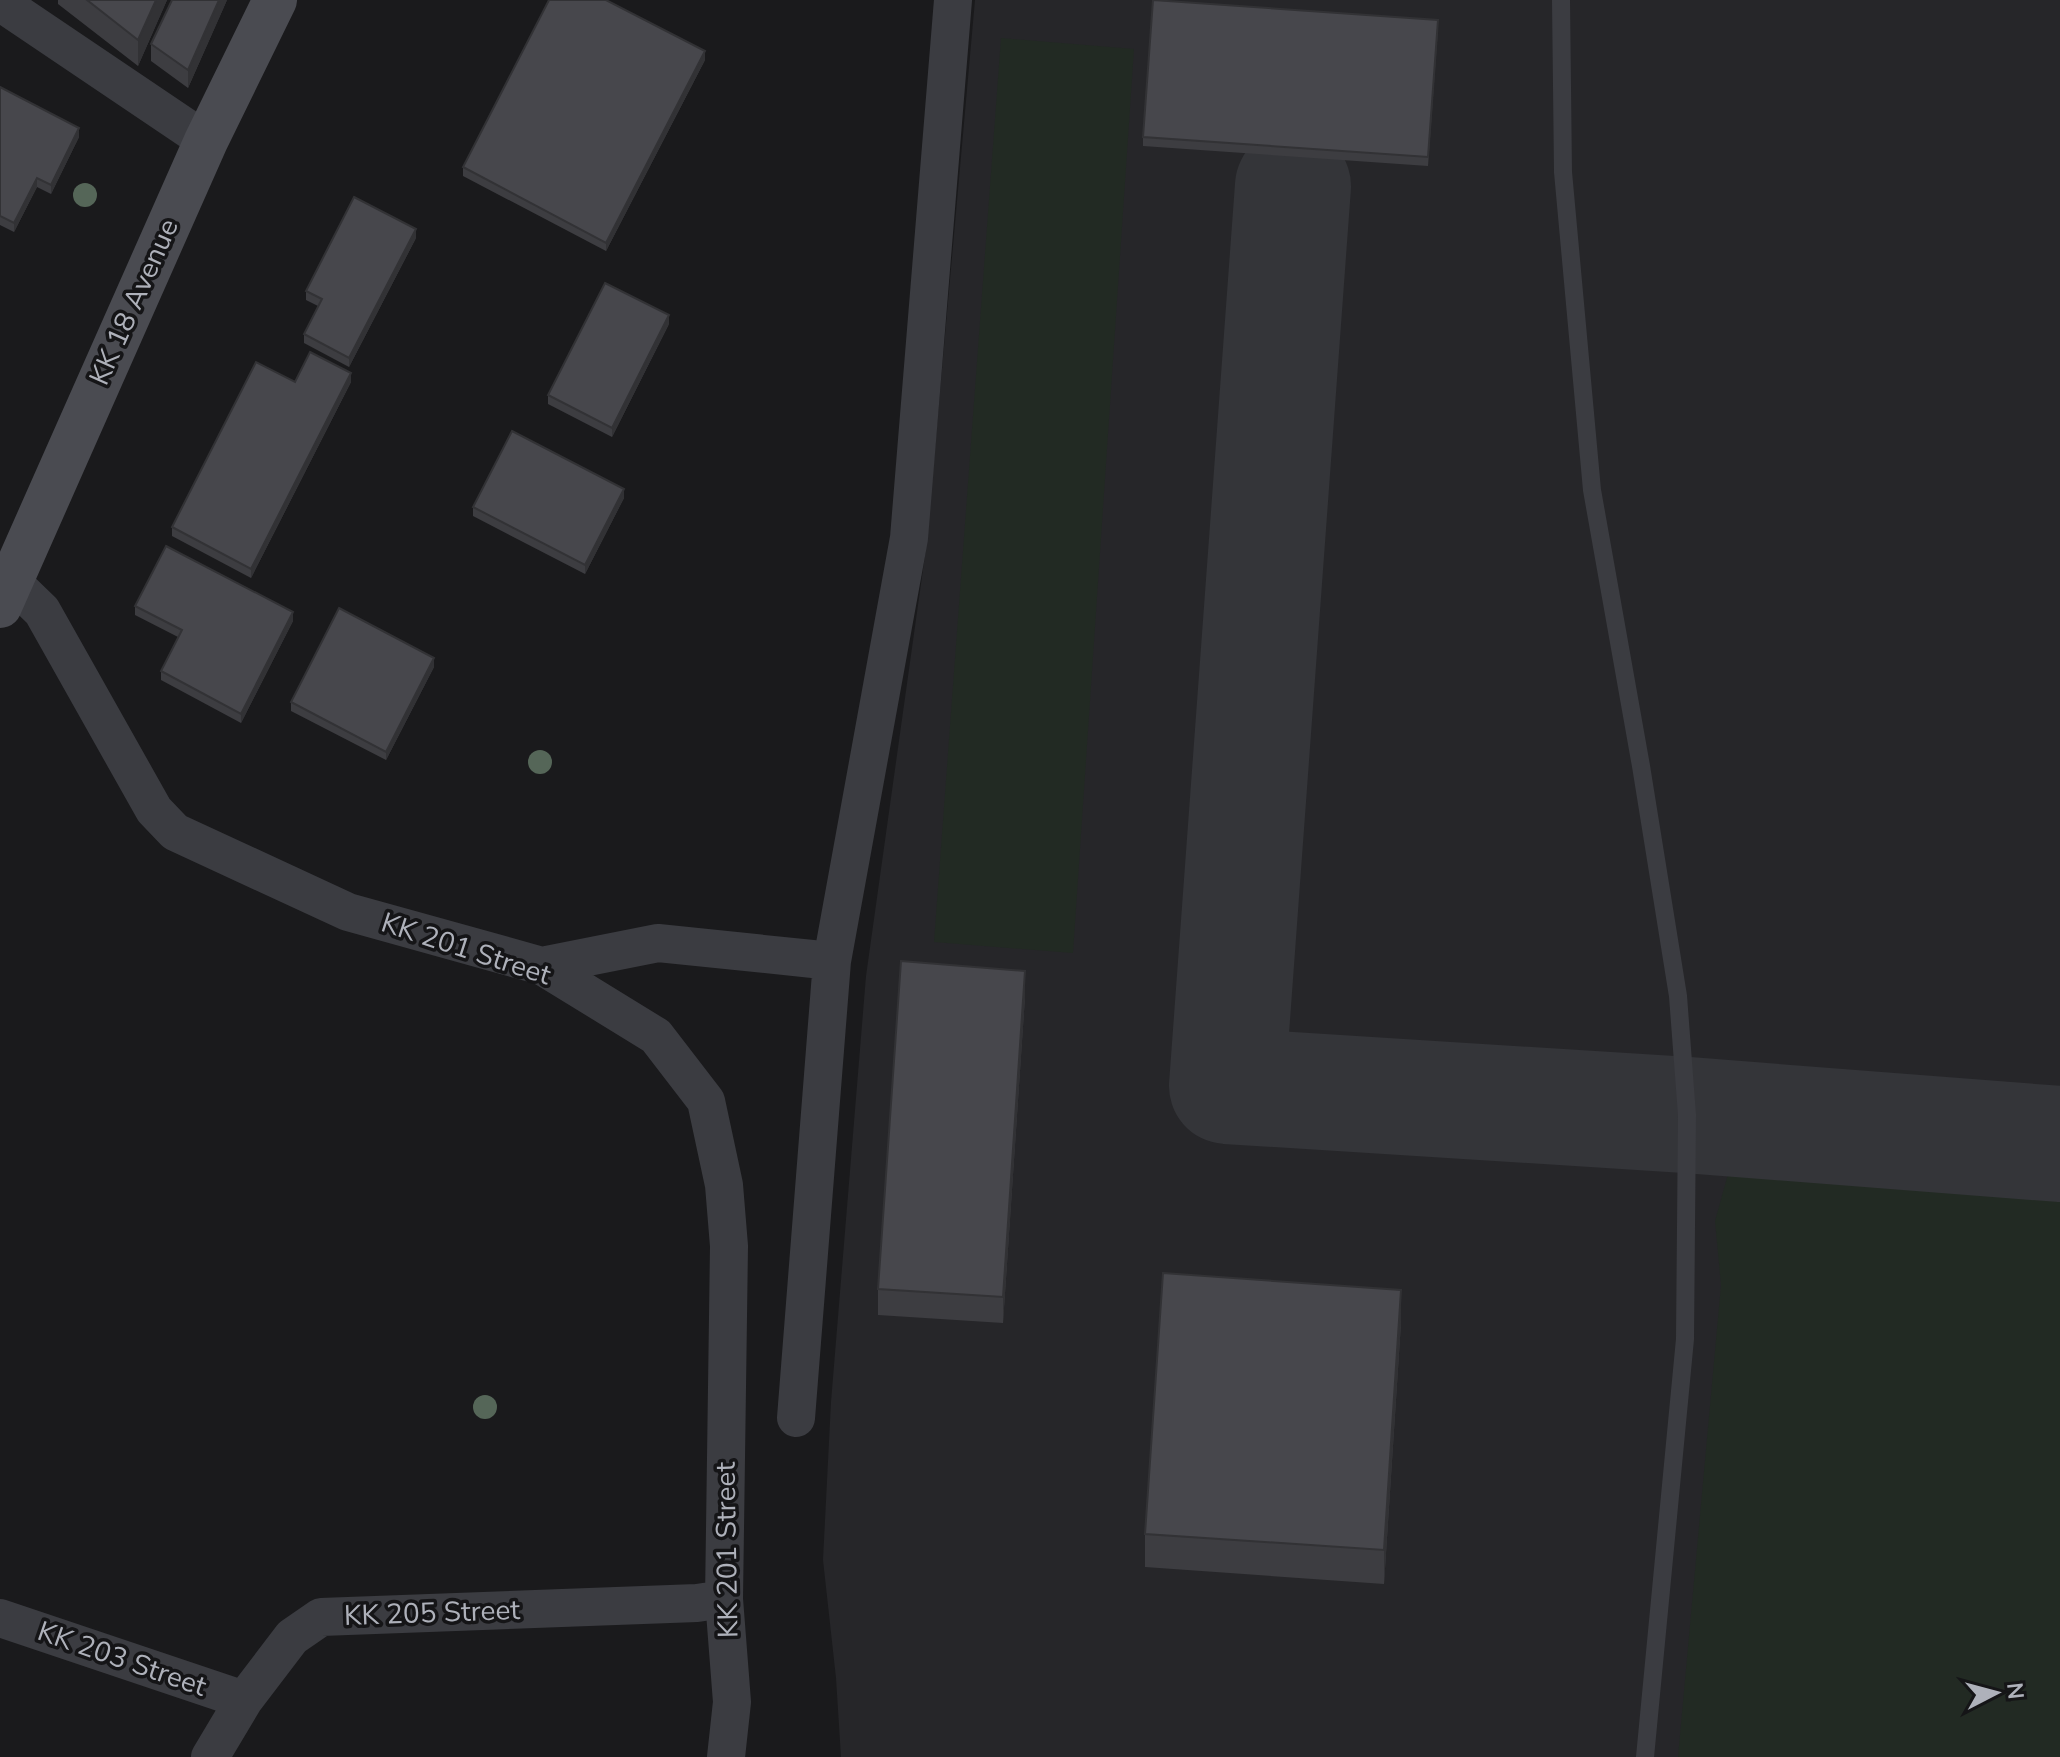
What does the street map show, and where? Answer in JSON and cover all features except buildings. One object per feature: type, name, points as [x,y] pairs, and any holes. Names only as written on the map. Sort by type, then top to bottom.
[{"type":"main road","name":"KK 18 Avenue","points":[[6,594],[206,141],[275,0]]},
{"type":"street","points":[[796,1418],[832,961],[909,538],[953,0]]},
{"type":"street","points":[[0,2],[206,141]]},
{"type":"street","name":"KK 201 Street","points":[[6,594],[42,611],[154,810],[175,832],[348,912],[542,966],[656,1036],[706,1101],[724,1185],[729,1246],[724,1599],[732,1702],[726,1757]]},
{"type":"street","points":[[542,966],[658,943],[832,961]]},
{"type":"street","name":"KK 205 Street","points":[[210,1757],[244,1700],[292,1637],[321,1617],[697,1603],[724,1599]]},
{"type":"street","name":"KK 203 Street","points":[[0,1618],[244,1700]]},
{"type":"lane","points":[[1561,0],[1563,172],[1592,490],[1678,996],[1687,1115],[1685,1339],[1645,1757]]},
{"type":"shaded area","points":[[975,0],[2060,0],[2060,1757],[841,1757],[823,1560],[831,1402],[866,976],[926,548]]},
{"type":"shaded area","points":[[1001,38],[1134,49],[1073,953],[934,942]]},
{"type":"shaded area","points":[[1742,1154],[2060,1180],[2060,1757],[1678,1757],[1721,1285],[1715,1221],[1728,1174]]},
{"type":"taxiway","points":[[1293,186],[1227,1086],[1687,1115],[2060,1144]]}]
